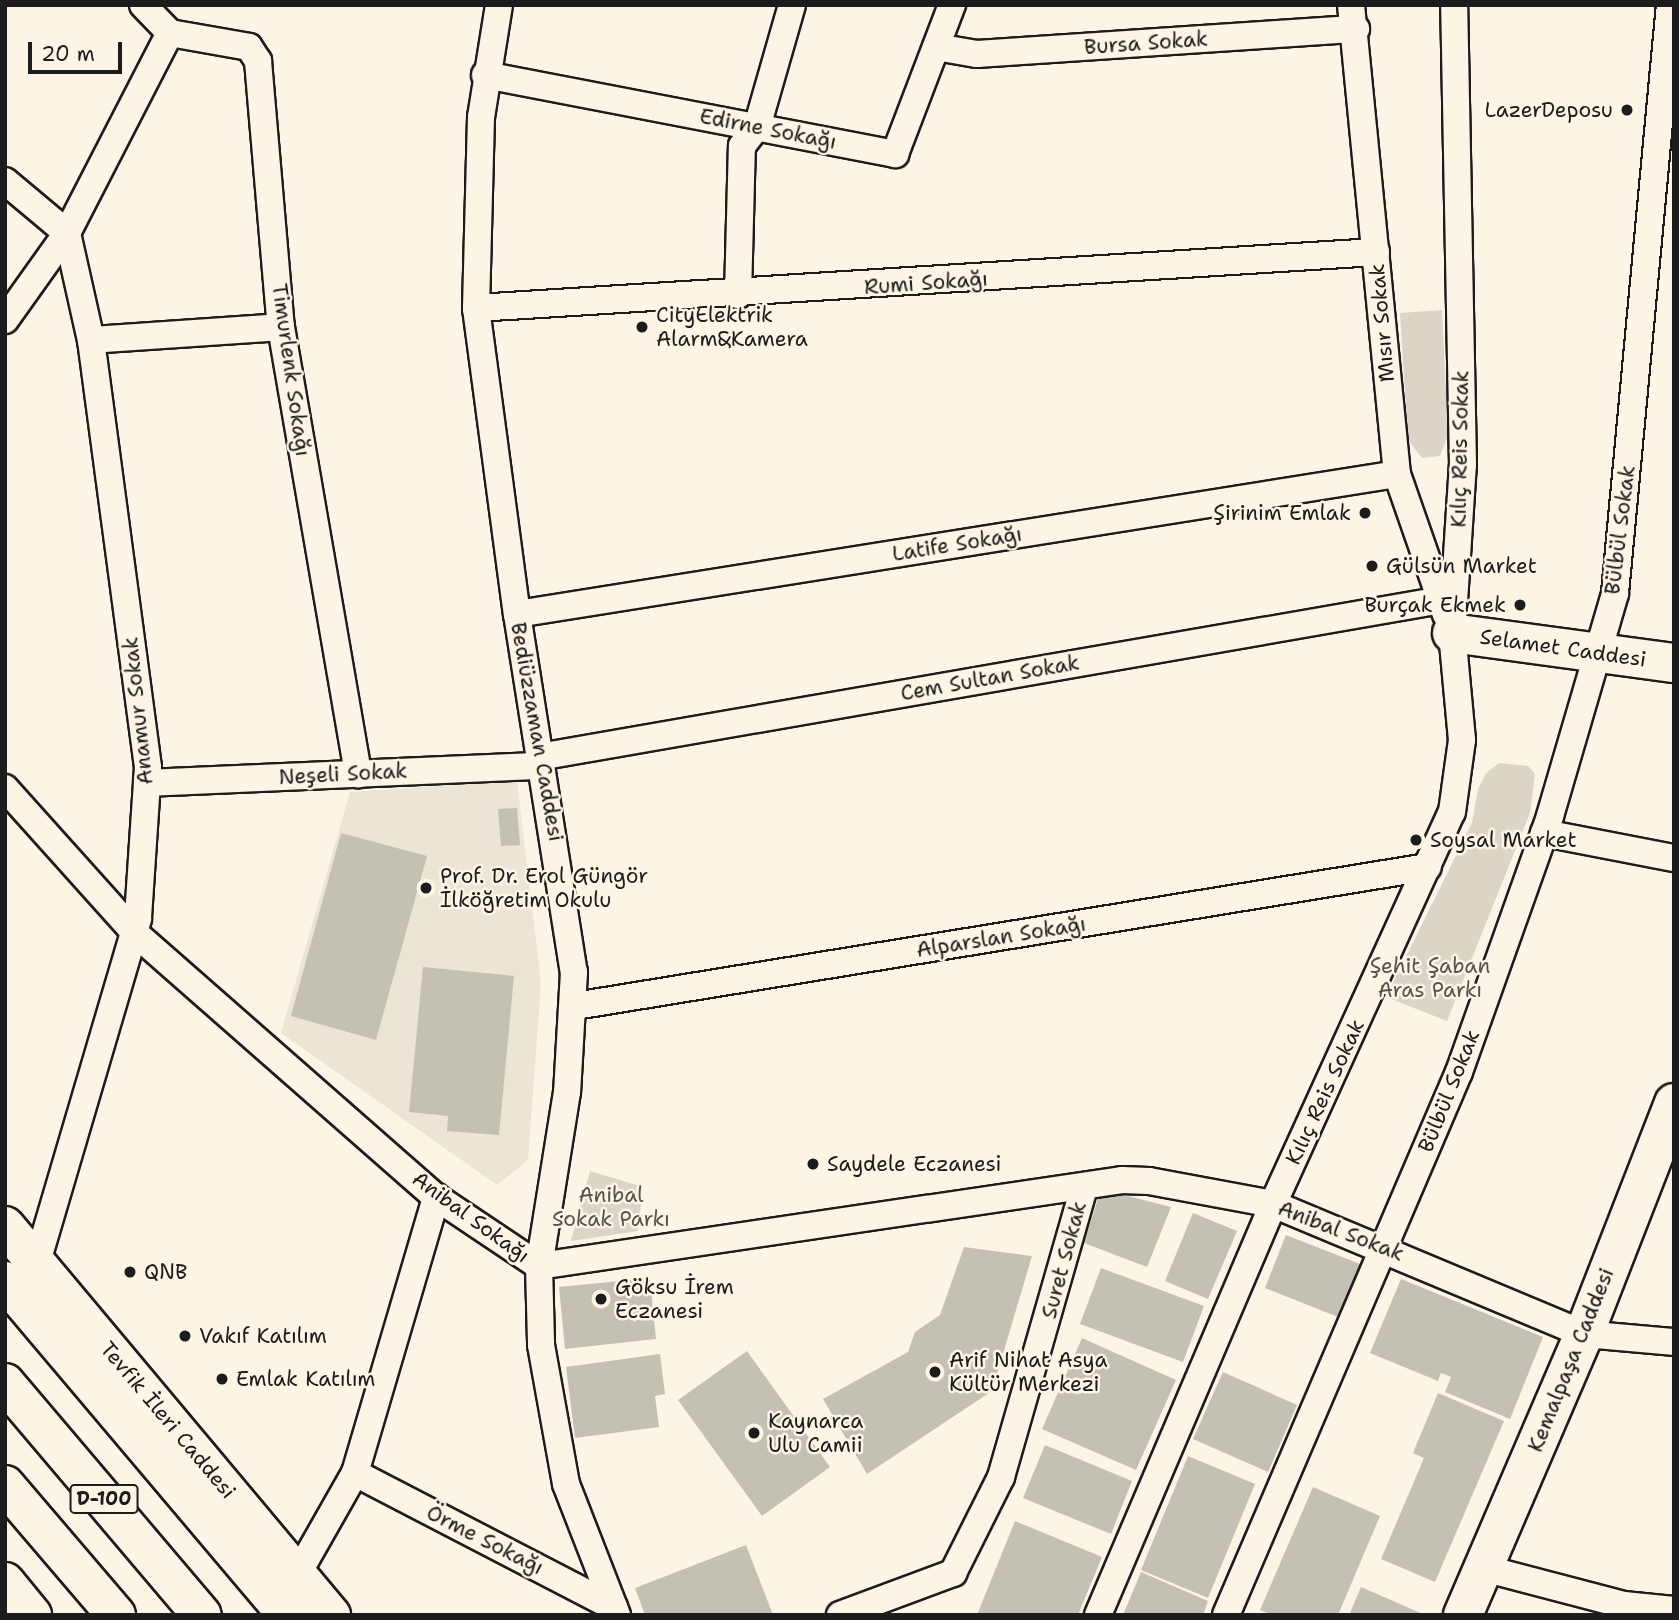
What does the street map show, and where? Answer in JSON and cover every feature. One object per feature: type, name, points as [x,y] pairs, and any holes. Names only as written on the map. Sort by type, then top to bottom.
[{"type":"main road","name":"Selamet Caddesi","points":[[1446,616],[1597,654],[1674,663]]},
{"type":"main road","name":"Kemalpaşa Caddesi","points":[[1463,1615],[1584,1334],[1674,1102]]},
{"type":"main road","name":"Tevfik İleri Caddesi","points":[[5,1226],[21,1272],[287,1615]]},
{"type":"main road","name":"Tevfik İleri Caddesi","points":[[21,1272],[331,1615]]},
{"type":"main road","name":"D-100","points":[[5,1383],[202,1615]]},
{"type":"main road","name":"D-100","points":[[5,1485],[116,1615]]},
{"type":"main road","points":[[6,1586],[32,1615]]},
{"type":"street","points":[[5,320],[67,233],[170,33],[143,5]]},
{"type":"street","name":"Bediüzzaman Caddesi","points":[[499,5],[485,75],[476,308],[517,614],[569,921],[575,1006],[561,1140],[539,1266],[541,1345],[554,1439],[585,1541],[616,1611]]},
{"type":"street","points":[[738,295],[742,146],[757,127],[792,5]]},
{"type":"street","name":"Edirne Sokağı","points":[[485,75],[895,154],[952,5]]},
{"type":"street","name":"Kılıç Reis Sokak","points":[[1098,1615],[1273,1204],[1452,812],[1462,740],[1446,616],[1463,465],[1454,5]]},
{"type":"street","name":"Bülbül Sokak","points":[[1226,1615],[1459,1072],[1544,833],[1615,593],[1670,5]]},
{"type":"street","name":"Bursa Sokak","points":[[936,47],[977,54],[1353,17]]},
{"type":"street","name":"Mısır Sokak","points":[[1353,17],[1397,474],[1446,616]]},
{"type":"street","name":"Timurlenk Sokağı","points":[[170,33],[249,47],[258,61],[281,327],[358,774]]},
{"type":"street","points":[[5,181],[67,233]]},
{"type":"street","name":"Anamur Sokak","points":[[21,1272],[135,933],[147,783],[91,340],[67,233]]},
{"type":"street","name":"Rumi Sokağı","points":[[476,308],[738,295],[1376,252]]},
{"type":"street","points":[[91,340],[281,327]]},
{"type":"street","name":"Latife Sokağı","points":[[517,614],[1397,474]]},
{"type":"street","name":"Cem Sultan Sokak","points":[[540,762],[1446,616]]},
{"type":"street","name":"Neşeli Sokak","points":[[147,783],[358,774],[540,762]]},
{"type":"street","name":"Anibal Sokağı","points":[[5,788],[135,933],[436,1197],[539,1266],[1084,1188]]},
{"type":"street","points":[[1544,833],[1674,858]]},
{"type":"street","name":"Alparslan Sokağı","points":[[575,1006],[1428,867]]},
{"type":"street","name":"Anibal Sokak","points":[[1084,1188],[1122,1180],[1149,1181],[1273,1204],[1384,1247],[1584,1334],[1674,1342]]},
{"type":"street","name":"Suret Sokak","points":[[840,1615],[953,1573],[1001,1477],[1084,1188]]},
{"type":"street","points":[[297,1575],[355,1472],[436,1197]]},
{"type":"street","name":"Örme Sokağı","points":[[355,1472],[616,1611]]},
{"type":"street","points":[[1483,1567],[1624,1605],[1674,1610]]},
{"type":"shaded area","name":"Prof. Dr. Erol Güngör İlköğretim Okulu","points":[[517,781],[541,983],[528,1160],[497,1185],[281,1033],[350,792]]},
{"type":"green space","points":[[1442,310],[1448,435],[1440,456],[1422,458],[1408,440],[1400,313]]},
{"type":"green space","name":"Şehit Şaban Aras Parkı","points":[[1499,763],[1528,766],[1535,774],[1530,813],[1447,1021],[1386,997],[1472,823],[1478,789],[1486,773]]},
{"type":"green space","name":"Anibal Sokak Parkı","points":[[590,1171],[643,1187],[638,1231],[571,1241]]},
{"type":"building","points":[[517,808],[520,845],[501,846],[498,809]]},
{"type":"building","points":[[341,833],[427,856],[376,1040],[291,1016]]},
{"type":"building","points":[[423,967],[514,976],[499,1135],[447,1131],[448,1116],[409,1112]]},
{"type":"building","points":[[1101,1189],[1171,1207],[1147,1267],[1084,1243]]},
{"type":"building","points":[[1193,1213],[1237,1231],[1208,1299],[1165,1281]]},
{"type":"building","points":[[1286,1235],[1360,1264],[1338,1317],[1265,1288]]},
{"type":"building","name":"Arif Nihat Asya Kültür Merkezi","points":[[964,1247],[1032,1256],[992,1391],[867,1474],[823,1399],[908,1352],[915,1332],[940,1315]]},
{"type":"building","points":[[1101,1268],[1204,1306],[1183,1362],[1080,1324]]},
{"type":"building","points":[[650,1278],[656,1339],[565,1349],[559,1287]]},
{"type":"building","points":[[1401,1279],[1543,1337],[1510,1419],[1445,1392],[1451,1377],[1441,1373],[1438,1381],[1370,1353]]},
{"type":"building","points":[[1082,1338],[1176,1380],[1136,1470],[1042,1429]]},
{"type":"building","name":"Kaynarca Ulu Camii","points":[[747,1351],[830,1467],[762,1516],[678,1400]]},
{"type":"building","points":[[660,1354],[665,1394],[655,1396],[659,1427],[575,1438],[566,1367]]},
{"type":"building","points":[[1223,1372],[1297,1405],[1268,1472],[1193,1439]]},
{"type":"building","points":[[1438,1393],[1504,1421],[1435,1582],[1381,1559],[1424,1458],[1413,1453]]},
{"type":"building","points":[[1045,1445],[1132,1481],[1111,1534],[1023,1498]]},
{"type":"building","points":[[1188,1456],[1255,1484],[1208,1598],[1141,1570]]},
{"type":"building","points":[[1313,1487],[1380,1516],[1338,1615],[1272,1615],[1260,1610]]},
{"type":"building","points":[[1015,1521],[1102,1557],[1078,1615],[977,1615]]},
{"type":"building","points":[[746,1545],[773,1615],[645,1615],[635,1588]]},
{"type":"building","points":[[1141,1572],[1208,1601],[1203,1615],[1123,1615]]},
{"type":"building","points":[[1361,1587],[1425,1615],[1349,1615]]},
{"type":"place","name":"LazerDeposu","points":[[1627,110]]},
{"type":"place","name":"CityElektrik Alarm&Kamera","points":[[642,327]]},
{"type":"place","name":"Şirinim Emlak","points":[[1365,513]]},
{"type":"place","name":"Gülsün Market","points":[[1372,566]]},
{"type":"place","name":"Burçak Ekmek","points":[[1520,605]]},
{"type":"place","name":"Soysal Market","points":[[1416,840]]},
{"type":"place","name":"Prof. Dr. Erol Güngör İlköğretim Okulu","points":[[426,888]]},
{"type":"place","name":"Saydele Eczanesi","points":[[813,1164]]},
{"type":"place","name":"QNB","points":[[130,1272]]},
{"type":"place","name":"Göksu İrem Eczanesi","points":[[601,1299]]},
{"type":"place","name":"Vakıf Katılım","points":[[185,1336]]},
{"type":"place","name":"Arif Nihat Asya Kültür Merkezi","points":[[935,1372]]},
{"type":"place","name":"Emlak Katılım","points":[[222,1379]]},
{"type":"place","name":"Kaynarca Ulu Camii","points":[[754,1433]]}]
